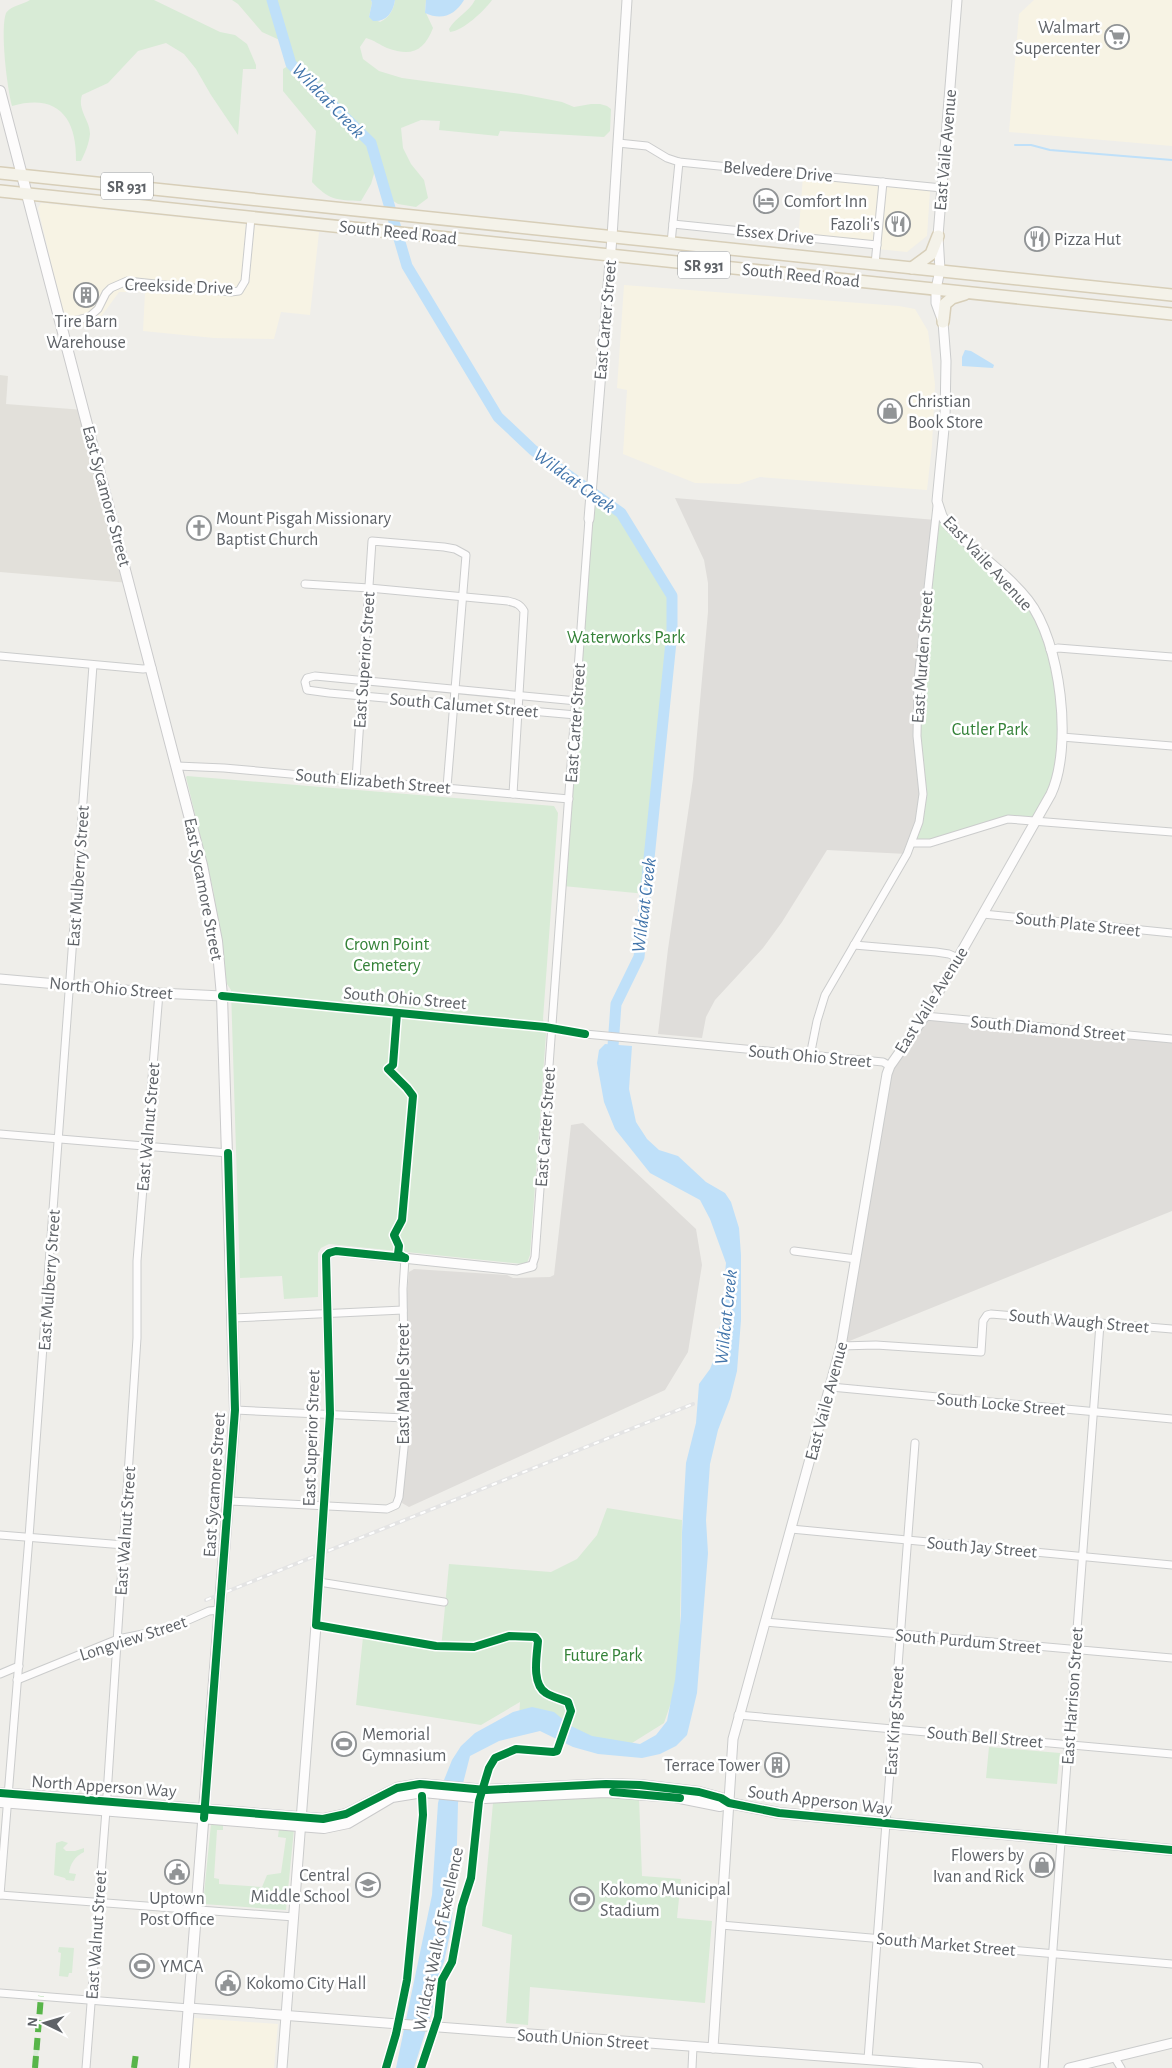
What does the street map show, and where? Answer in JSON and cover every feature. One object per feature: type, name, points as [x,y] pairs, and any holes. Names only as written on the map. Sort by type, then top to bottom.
[{"type":"main road","name":"East Sycamore Street","points":[[0,91],[152,668],[208,890],[217,941],[222,996],[235,1410],[184,2068]]},
{"type":"main road","name":"SR 931","points":[[0,173],[22,176]]},
{"type":"main road","name":"South Reed Road","points":[[22,176],[1172,295]]},
{"type":"main road","name":"SR 931","points":[[0,191],[251,218]]},
{"type":"main road","name":"South Reed Road","points":[[251,218],[1172,314]]},
{"type":"main road","points":[[912,268],[931,254],[938,236]]},
{"type":"main road","points":[[942,322],[945,304],[952,298],[974,293]]},
{"type":"main road","name":"South Apperson Way","points":[[205,1814],[302,1822],[324,1828],[348,1824],[392,1797],[424,1789],[482,1794],[606,1792],[676,1797],[720,1806],[729,1803],[778,1813],[1172,1850]]},
{"type":"main road","name":"North Apperson Way","points":[[4,1798],[205,1814]]},
{"type":"street","name":"East Carter Street","points":[[532,1266],[535,1257],[589,519],[612,237],[627,0]]},
{"type":"street","name":"East Vaile Avenue","points":[[713,2048],[732,1739],[841,1346],[881,1101],[890,1066],[925,1016],[1037,821],[1058,779],[1062,737],[1060,691],[1043,628],[1029,601],[948,525],[942,516],[938,501],[946,362],[942,322],[936,303],[936,289],[940,270],[938,236],[957,0]]},
{"type":"street","name":"Belvedere Drive","points":[[618,143],[646,146],[667,158],[679,162],[942,188]]},
{"type":"street","points":[[671,243],[679,162]]},
{"type":"street","points":[[875,264],[883,182]]},
{"type":"street","name":"Creekside Drive","points":[[61,324],[89,317],[98,309],[106,293],[111,288],[127,281],[231,292],[239,291],[244,286],[245,281],[251,218]]},
{"type":"street","name":"Essex Drive","points":[[673,224],[877,245]]},
{"type":"street","name":"East Murden Street","points":[[913,843],[922,806],[923,788],[917,736],[917,698],[938,501]]},
{"type":"street","name":"East Superior Street","points":[[356,779],[372,541],[444,547],[455,549],[466,555],[462,597]]},
{"type":"street","points":[[305,584],[370,588],[518,603],[524,612],[513,794]]},
{"type":"street","points":[[447,787],[462,597]]},
{"type":"street","points":[[1050,650],[1058,648],[1172,656]]},
{"type":"street","points":[[0,656],[94,665],[152,668]]},
{"type":"street","name":"East Mulberry Street","points":[[0,1895],[4,1798],[19,1666],[94,665]]},
{"type":"street","name":"South Calumet Street","points":[[576,715],[307,690],[305,682],[307,678],[315,676],[577,701]]},
{"type":"street","points":[[1062,737],[1172,746]]},
{"type":"street","name":"South Elizabeth Street","points":[[177,766],[356,779],[569,800]]},
{"type":"street","points":[[810,1056],[821,1005],[913,843],[930,843],[1008,819],[1172,832]]},
{"type":"street","name":"South Plate Street","points":[[983,914],[1172,933]]},
{"type":"street","points":[[854,945],[936,952],[958,958]]},
{"type":"street","name":"North Ohio Street","points":[[0,979],[159,993],[222,996]]},
{"type":"street","name":"East Walnut Street","points":[[86,2068],[124,1545],[137,1338],[137,1261],[159,993]]},
{"type":"street","name":"South Ohio Street","points":[[222,996],[552,1028],[585,1034],[883,1062],[890,1066]]},
{"type":"street","name":"South Diamond Street","points":[[925,1016],[1172,1039]]},
{"type":"street","points":[[0,1134],[228,1153]]},
{"type":"street","name":"East Superior Street","points":[[282,2068],[302,1822],[330,1414],[326,1262],[329,1253],[336,1251],[404,1258]]},
{"type":"street","points":[[794,1251],[856,1259]]},
{"type":"street","points":[[404,1258],[517,1270],[532,1266]]},
{"type":"street","name":"East Maple Street","points":[[324,1506],[386,1510],[394,1508],[399,1497],[405,1418],[404,1258]]},
{"type":"street","points":[[233,1318],[403,1310]]},
{"type":"street","name":"South Waugh Street","points":[[841,1346],[876,1345],[981,1352],[983,1321],[987,1315],[1172,1329]]},
{"type":"street","name":"East Harrison Street","points":[[1044,2068],[1100,1324]]},
{"type":"street","name":"South Locke Street","points":[[831,1387],[1172,1419]]},
{"type":"street","points":[[235,1410],[405,1418]]},
{"type":"street","name":"East King Street","points":[[868,2059],[916,1443]]},
{"type":"street","points":[[228,1501],[324,1506]]},
{"type":"street","name":"South Jay Street","points":[[791,1528],[1172,1565]]},
{"type":"street","points":[[0,1535],[124,1545]]},
{"type":"street","points":[[319,1582],[444,1602]]},
{"type":"street","name":"Longview Street","points":[[17,1680],[118,1639],[168,1629],[208,1611],[221,1610]]},
{"type":"street","name":"South Purdum Street","points":[[765,1622],[1172,1658]]},
{"type":"street","points":[[0,1674],[19,1666]]},
{"type":"street","name":"South Bell Street","points":[[738,1715],[1172,1754]]},
{"type":"street","points":[[0,1895],[294,1917]]},
{"type":"street","name":"South Market Street","points":[[721,1924],[1172,1964]]},
{"type":"street","points":[[0,1994],[189,2008]]},
{"type":"street","name":"South Union Street","points":[[189,2008],[713,2048],[856,2062],[868,2059],[946,2067],[978,2068]]},
{"type":"street","points":[[1069,2068],[1172,2043]]},
{"type":"street","points":[[692,2068],[693,2047]]},
{"type":"street","points":[[1116,2058],[1120,2068]]},
{"type":"shaded area","points":[[1034,0],[1172,0],[1172,146],[1009,132],[1019,14]]},
{"type":"shaded area","points":[[803,176],[930,191],[927,236],[907,252],[798,241]]},
{"type":"shaded area","points":[[41,203],[319,232],[310,315],[281,312],[274,339],[214,338],[143,331],[145,292],[119,292],[95,325],[67,330],[38,208]]},
{"type":"shaded area","points":[[624,285],[899,306],[915,309],[928,331],[935,384],[932,446],[927,490],[760,477],[739,484],[695,483],[623,454],[627,390],[617,388]]},
{"type":"shaded area","points":[[0,375],[8,376],[6,404],[84,410],[130,583],[0,572]]},
{"type":"shaded area","points":[[675,498],[936,520],[923,794],[907,854],[827,850],[782,922],[763,948],[715,1000],[706,1017],[702,1038],[658,1034],[668,949],[693,779],[708,612],[708,583],[704,560]]},
{"type":"shaded area","points":[[925,1016],[1172,1039],[1172,1211],[842,1344],[887,1074]]},
{"type":"shaded area","points":[[583,1123],[696,1229],[702,1265],[688,1352],[665,1390],[409,1507],[402,1503],[409,1417],[406,1304],[409,1272],[414,1269],[507,1275],[513,1278],[550,1277],[554,1275],[571,1125]]},
{"type":"shaded area","points":[[194,2018],[278,2024],[274,2068],[190,2068]]},
{"type":"green space","points":[[30,0],[154,0],[220,32],[235,35],[247,44],[256,65],[256,69],[243,69],[238,135],[196,69],[184,54],[166,43],[138,51],[108,83],[82,95],[82,110],[90,134],[88,145],[81,161],[76,161],[73,132],[62,112],[53,106],[42,103],[12,106],[5,58],[4,21],[8,10]]},
{"type":"green space","points":[[232,0],[371,0],[369,17],[380,22],[390,13],[395,0],[426,0],[425,11],[433,28],[426,42],[421,47],[410,52],[396,51],[366,38],[360,47],[363,59],[379,71],[402,78],[521,94],[562,102],[574,107],[591,104],[607,106],[611,109],[610,131],[604,137],[500,131],[498,136],[439,130],[440,121],[421,120],[401,128],[403,148],[411,164],[424,180],[428,198],[416,207],[398,204],[387,197],[377,164],[371,184],[361,201],[328,196],[312,182],[316,131],[283,91],[283,69],[291,64],[284,42],[262,32],[238,4]]},
{"type":"green space","points":[[475,0],[492,0],[467,24],[450,32],[449,29],[455,21]]},
{"type":"green space","name":"Waterworks Park","points":[[591,492],[621,513],[672,596],[672,632],[646,894],[563,886]]},
{"type":"green space","name":"Cutler Park","points":[[942,516],[1029,601],[1054,663],[1062,754],[1037,821],[1008,819],[942,840],[913,843],[922,806],[916,724],[936,520]]},
{"type":"green space","name":"Crown Point Cemetery","points":[[187,776],[554,806],[558,813],[543,1019],[546,1034],[530,1255],[527,1263],[329,1244],[321,1248],[318,1253],[318,1297],[284,1299],[282,1276],[240,1278],[231,990],[227,984],[213,889]]},
{"type":"green space","name":"Future Park","points":[[607,1508],[682,1520],[679,1679],[664,1723],[624,1748],[519,1719],[520,1702],[481,1725],[356,1705],[363,1637],[441,1649],[449,1564],[551,1572],[577,1559],[597,1535]]},
{"type":"green space","points":[[989,1747],[1060,1753],[1057,1784],[986,1778]]},
{"type":"green space","name":"Kokomo Municipal Stadium","points":[[611,1796],[639,1798],[642,1876],[681,1879],[677,1918],[712,1921],[705,2003],[530,1987],[528,2025],[506,2023],[512,1935],[482,1926],[493,1803]]},
{"type":"green space","points":[[213,1822],[294,1829],[286,1910],[203,1904],[211,1824]],"holes":[[[223,1825],[279,1829],[278,1837],[286,1838],[281,1873],[267,1875],[262,1887],[219,1884],[219,1879],[214,1878],[217,1830],[223,1830]]]},
{"type":"green space","points":[[62,1841],[68,1843],[63,1848],[66,1851],[84,1848],[84,1852],[70,1866],[69,1873],[76,1874],[74,1881],[54,1875],[56,1843]]},
{"type":"green space","points":[[59,1947],[74,1948],[72,1973],[69,1973],[68,1977],[59,1976],[61,1953],[58,1952]]},
{"type":"green space","points":[[34,2048],[39,2048],[37,2068],[32,2068]]},
{"type":"water","points":[[371,0],[395,0],[393,9],[388,16],[382,20],[373,21],[369,17]]},
{"type":"water","points":[[426,0],[464,0],[452,13],[437,16],[425,13]]},
{"type":"water","points":[[965,350],[971,351],[991,363],[994,365],[993,368],[962,366],[962,357]]},
{"type":"water","points":[[605,1044],[632,1046],[629,1089],[636,1122],[647,1139],[659,1150],[678,1156],[706,1182],[725,1193],[731,1202],[739,1228],[741,1320],[737,1371],[730,1399],[718,1430],[710,1464],[706,1520],[708,1553],[697,1693],[687,1735],[676,1746],[660,1754],[642,1758],[598,1754],[573,1747],[540,1731],[499,1741],[470,1756],[458,1803],[456,1882],[450,1934],[444,1962],[437,1979],[432,2011],[414,2068],[396,2068],[432,1895],[438,1803],[452,1760],[461,1746],[475,1733],[513,1712],[532,1707],[554,1712],[571,1726],[592,1736],[640,1744],[656,1735],[667,1721],[675,1680],[681,1615],[682,1533],[686,1463],[696,1423],[699,1384],[710,1369],[716,1354],[728,1290],[725,1274],[726,1263],[710,1219],[700,1200],[650,1173],[615,1129],[604,1102],[597,1063],[599,1050]]},
{"type":"waterway","name":"Wildcat Creek","points":[[272,0],[291,64],[371,143],[407,266],[498,417],[533,450],[621,513],[672,596],[672,632],[639,957],[616,1004],[612,1060]]},
{"type":"waterway","points":[[1015,145],[1031,145],[1050,150],[1172,160]]},
{"type":"railway","points":[[206,1600],[693,1404]]},
{"type":"marked path","points":[[35,2068],[41,1996]]},
{"type":"marked path","points":[[134,2068],[136,2053]]},
{"type":"cycle path","points":[[222,996],[545,1027],[585,1034]]},
{"type":"cycle path","points":[[397,1013],[393,1065],[388,1069],[413,1096],[402,1220],[394,1235],[399,1246],[398,1254],[405,1258]]},
{"type":"cycle path","points":[[204,1818],[235,1410],[228,1153]]},
{"type":"cycle path","name":"Wildcat Walk of Excellence","points":[[405,1258],[336,1251],[326,1256],[330,1414],[316,1625],[436,1646],[474,1647],[509,1636],[535,1637],[538,1641],[536,1661],[538,1683],[546,1693],[568,1702],[571,1711],[557,1751],[516,1749],[495,1758],[489,1768],[479,1801],[471,1878],[462,1906],[452,1962],[442,1980],[438,2017],[421,2068]]},
{"type":"cycle path","points":[[0,1793],[323,1819],[346,1814],[397,1788],[420,1784],[486,1790],[606,1784],[640,1785],[699,1792],[721,1798],[729,1803],[779,1813],[1172,1850]]},
{"type":"cycle path","points":[[613,1792],[680,1798]]},
{"type":"cycle path","points":[[386,2068],[396,2034],[407,1980],[423,1815],[422,1796]]},
{"type":"place","name":"Walmart Supercenter","points":[[1117,37]]},
{"type":"place","name":"Comfort Inn","points":[[766,201]]},
{"type":"place","name":"Fazoli's","points":[[898,224]]},
{"type":"place","name":"Pizza Hut","points":[[1037,239]]},
{"type":"place","name":"Tire Barn Warehouse","points":[[86,295]]},
{"type":"place","name":"Christian Book Store","points":[[890,411]]},
{"type":"place","name":"Mount Pisgah Missionary Baptist Church","points":[[199,528]]},
{"type":"place","name":"Memorial Gymnasium","points":[[344,1744]]},
{"type":"place","name":"Terrace Tower","points":[[777,1765]]},
{"type":"place","name":"Flowers by Ivan and Rick","points":[[1042,1865]]},
{"type":"place","name":"Uptown Post Office","points":[[177,1872]]},
{"type":"place","name":"Central Middle School","points":[[368,1885]]},
{"type":"place","name":"Kokomo Municipal Stadium","points":[[582,1899]]},
{"type":"place","name":"YMCA","points":[[142,1966]]},
{"type":"place","name":"Kokomo City Hall","points":[[228,1983]]}]
